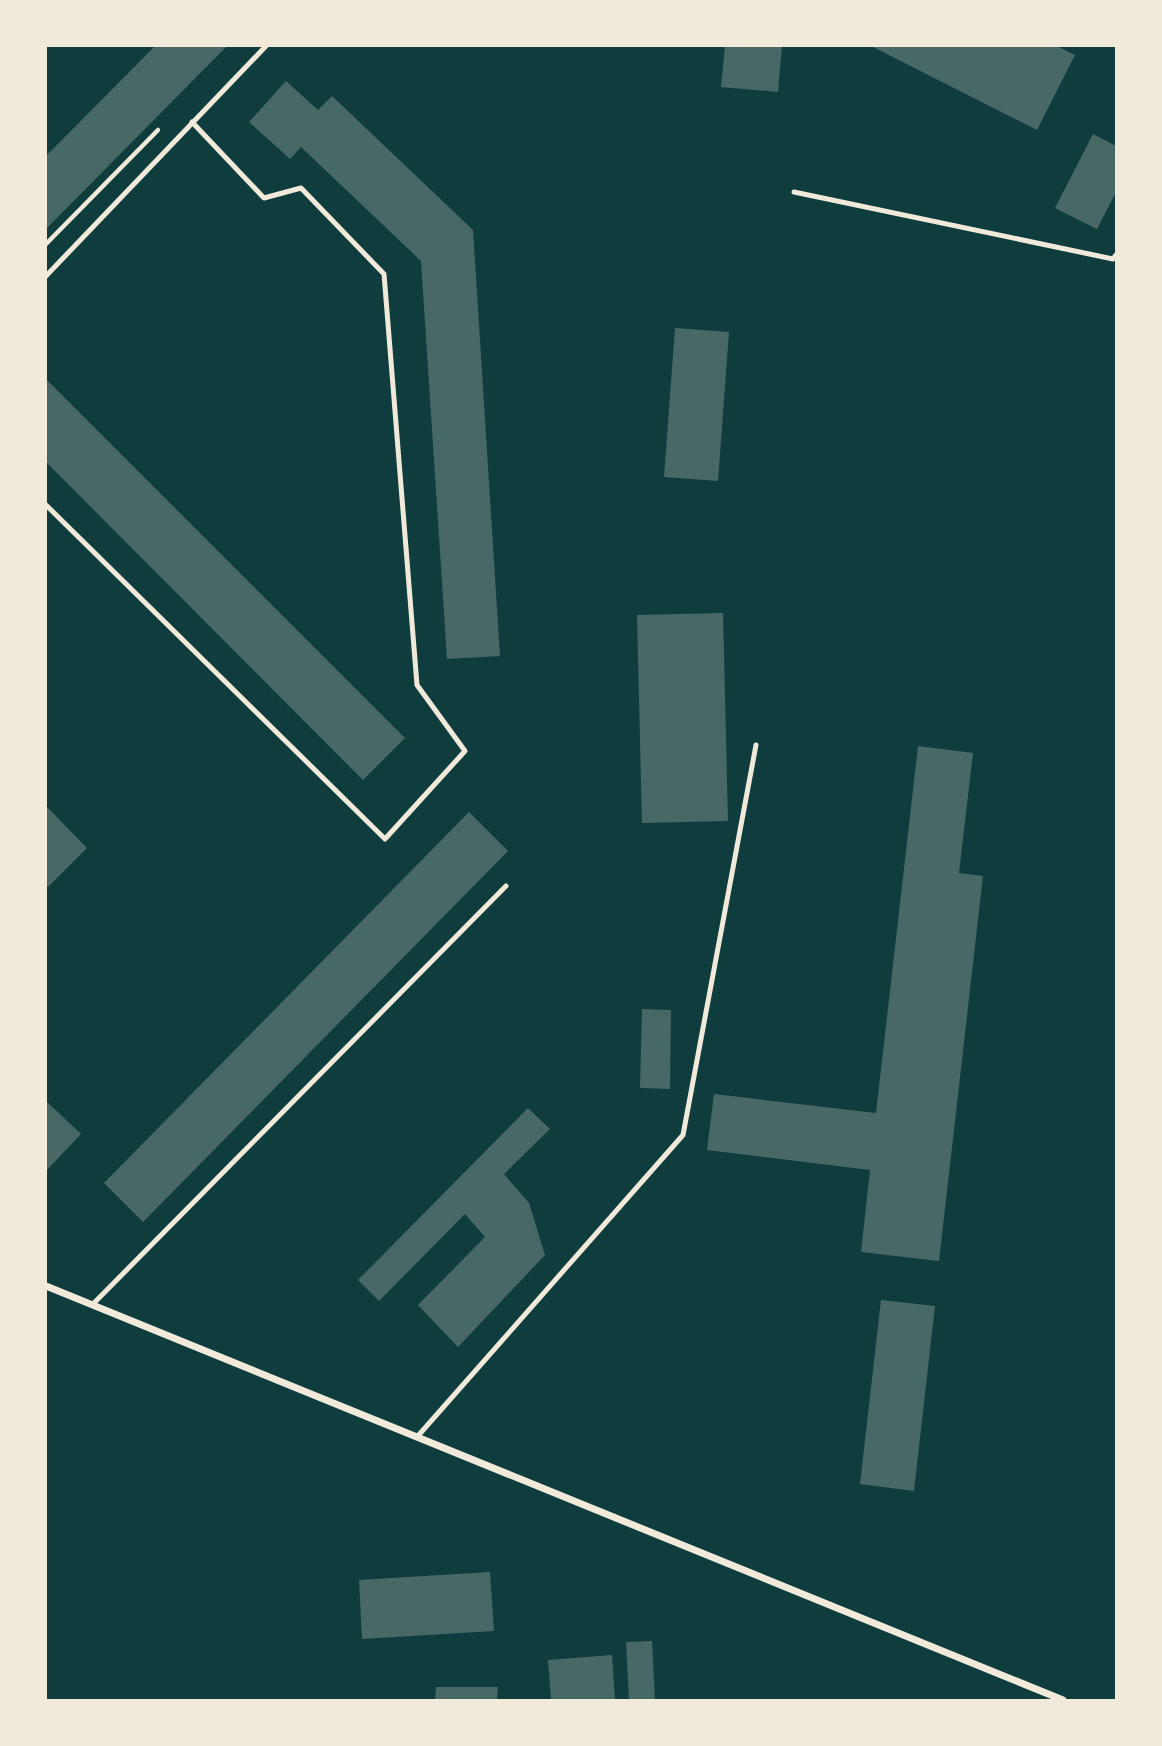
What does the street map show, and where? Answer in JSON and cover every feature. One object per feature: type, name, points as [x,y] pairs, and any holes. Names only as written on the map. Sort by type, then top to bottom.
[{"type":"street","points":[[46,1286],[1063,1700]]},
{"type":"lane","points":[[46,276],[266,46]]},
{"type":"lane","points":[[46,505],[385,839],[465,751],[417,685],[384,274],[301,188],[264,198],[192,122]]},
{"type":"lane","points":[[794,192],[1113,259],[1116,255]]},
{"type":"lane","points":[[417,1437],[683,1135],[757,745]]},
{"type":"lane","points":[[92,1305],[506,886]]},
{"type":"path","points":[[46,244],[164,125]]},
{"type":"building","points":[[155,46],[227,46],[46,229],[46,156]]},
{"type":"building","points":[[725,46],[782,46],[778,92],[721,87]]},
{"type":"building","points":[[871,46],[1057,46],[1075,55],[1037,130]]},
{"type":"building","points":[[286,81],[318,110],[332,96],[473,230],[500,656],[447,659],[421,261],[301,147],[290,159],[249,122]]},
{"type":"building","points":[[1093,134],[1116,146],[1116,192],[1097,229],[1055,208]]},
{"type":"building","points":[[675,328],[729,332],[718,481],[664,477]]},
{"type":"building","points":[[46,379],[405,738],[363,780],[46,462]]},
{"type":"building","points":[[723,613],[728,821],[642,823],[637,615]]},
{"type":"building","points":[[918,746],[973,753],[959,873],[983,876],[939,1261],[861,1252],[870,1170],[707,1150],[714,1094],[876,1113]]},
{"type":"building","points":[[46,806],[87,848],[48,887],[46,884]]},
{"type":"building","points":[[469,812],[508,851],[143,1222],[104,1183]]},
{"type":"building","points":[[642,1009],[671,1010],[670,1089],[640,1088]]},
{"type":"building","points":[[46,1101],[81,1134],[46,1171]]},
{"type":"building","points":[[528,1108],[550,1129],[504,1174],[529,1203],[545,1255],[458,1347],[418,1305],[485,1237],[465,1214],[379,1301],[358,1280]]},
{"type":"building","points":[[881,1300],[935,1306],[914,1491],[860,1484]]},
{"type":"building","points":[[490,1572],[494,1631],[362,1639],[359,1580]]},
{"type":"building","points":[[652,1641],[655,1700],[629,1700],[626,1642]]},
{"type":"building","points":[[612,1655],[615,1700],[551,1700],[548,1660]]},
{"type":"building","points":[[436,1687],[498,1687],[497,1700],[435,1700]]}]
